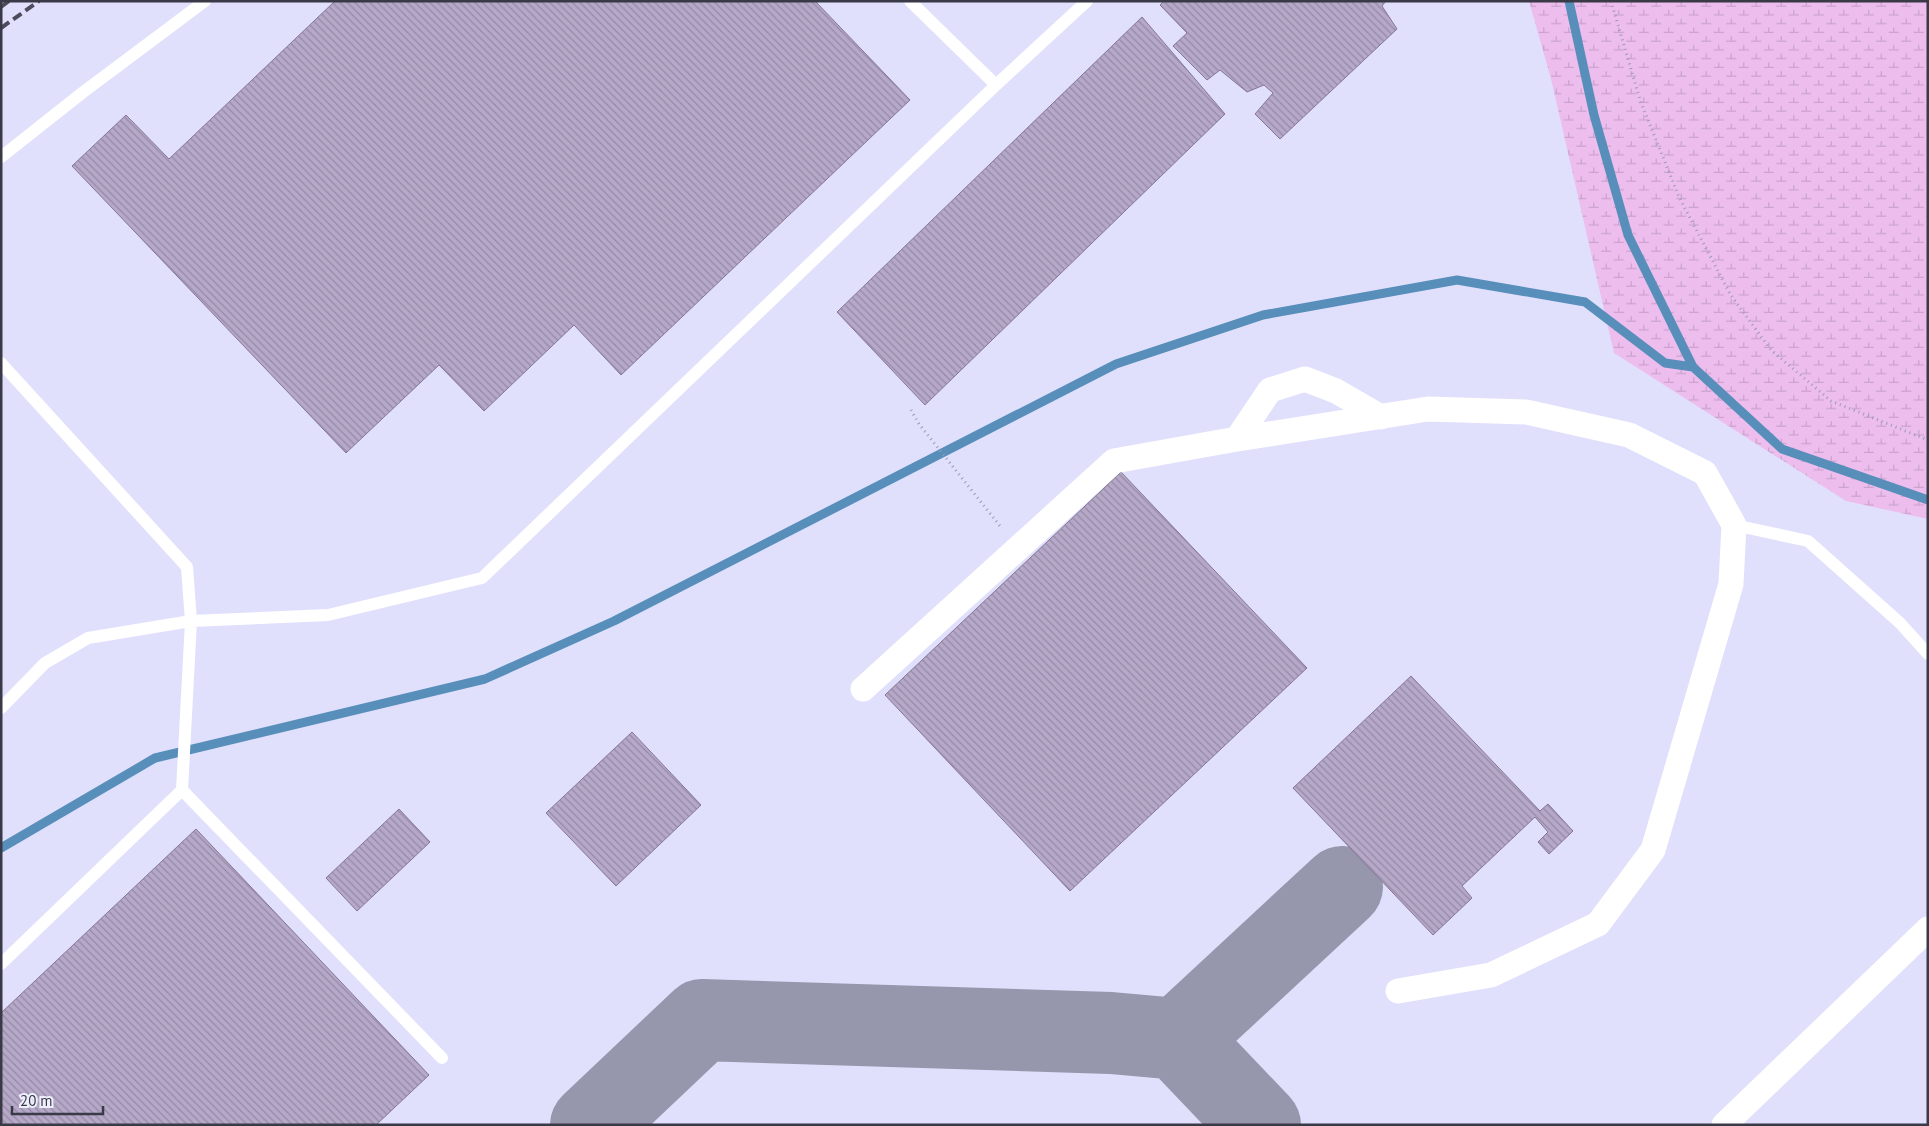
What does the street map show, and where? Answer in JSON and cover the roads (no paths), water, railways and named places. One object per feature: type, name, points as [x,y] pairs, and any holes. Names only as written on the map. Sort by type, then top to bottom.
[{"type":"street","points":[[1237,439],[1270,390],[1305,379],[1336,391],[1381,417]]},
{"type":"street","points":[[863,689],[1114,461],[1237,439],[1428,410],[1526,412],[1629,435],[1705,473],[1734,526],[1731,584],[1653,850],[1598,924],[1491,975],[1398,991]]},
{"type":"street","points":[[1724,1125],[1928,929]]},
{"type":"lane","points":[[1,157],[82,93],[205,1]]},
{"type":"lane","points":[[910,1],[996,85]]},
{"type":"lane","points":[[1,708],[45,663],[88,638],[191,621],[328,615],[482,578],[996,85],[1087,1]]},
{"type":"lane","points":[[1,363],[187,567],[191,621],[182,790],[1,964]]},
{"type":"lane","points":[[1734,526],[1808,541],[1900,623],[1928,654]]},
{"type":"lane","points":[[182,790],[442,1058]]},
{"type":"waterway","points":[[1569,1],[1594,115],[1628,235],[1693,367],[1782,449],[1928,500]]},
{"type":"waterway","points":[[1,848],[155,758],[485,679],[614,621],[1116,364],[1263,315],[1457,280],[1585,302],[1665,363],[1693,367]]},
{"type":"railway","points":[[1,7],[9,1]]},
{"type":"railway","points":[[1,28],[39,1]]}]
